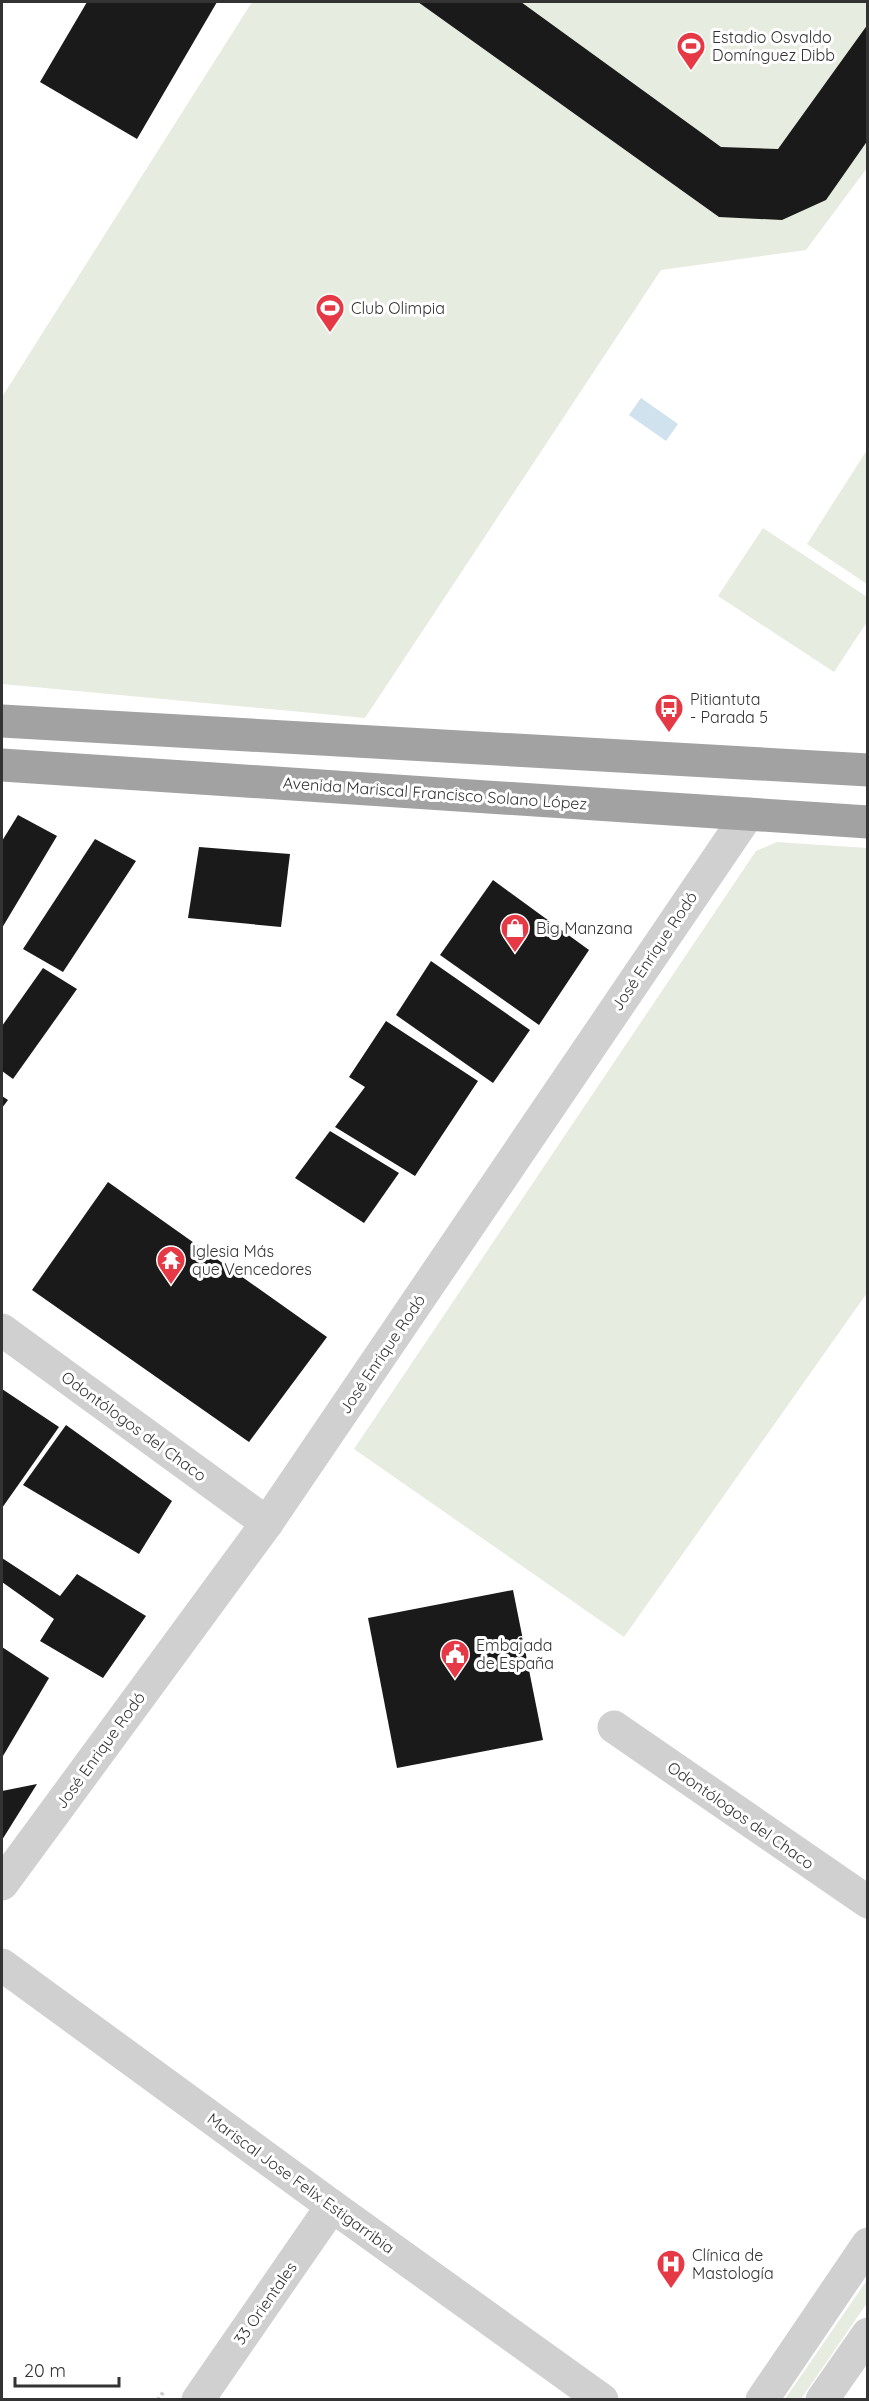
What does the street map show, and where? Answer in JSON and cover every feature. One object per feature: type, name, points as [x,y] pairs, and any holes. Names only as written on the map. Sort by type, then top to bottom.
[{"type":"highway","points":[[2,721],[864,770]]},
{"type":"highway","name":"Avenida Mariscal Francisco Solano López","points":[[2,765],[867,822]]},
{"type":"street","name":"José Enrique Rodó","points":[[2,1884],[267,1523],[748,814]]},
{"type":"street","name":"Odontólogos del Chaco","points":[[2,1330],[267,1523]]},
{"type":"street","name":"Odontólogos del Chaco","points":[[614,1727],[867,1902]]},
{"type":"street","name":"Mariscal Jose Felix Estigarribia","points":[[2,1965],[602,2400]]},
{"type":"street","name":"33 Orientales","points":[[198,2400],[332,2206]]},
{"type":"street","points":[[762,2400],[867,2244]]},
{"type":"street","points":[[822,2400],[867,2334]]},
{"type":"shaded area","name":"Club Olimpia","points":[[252,2],[867,2],[867,168],[806,250],[661,270],[365,718],[2,684],[2,397]]},
{"type":"shaded area","points":[[867,450],[867,584],[807,544]]},
{"type":"shaded area","points":[[763,528],[867,597],[867,622],[834,672],[718,596]]},
{"type":"shaded area","points":[[777,842],[867,848],[867,1293],[624,1637],[354,1449],[756,851]]},
{"type":"shaded area","points":[[867,2280],[867,2303],[801,2399],[785,2399]]},
{"type":"water","points":[[641,398],[678,424],[666,441],[629,415]]},
{"type":"building","points":[[87,2],[217,2],[137,139],[40,82]]},
{"type":"building","points":[[418,2],[521,2],[721,147],[778,149],[868,24],[868,140],[826,200],[782,220],[719,217]]},
{"type":"building","points":[[18,815],[57,836],[2,928],[2,841]]},
{"type":"building","points":[[95,839],[136,861],[63,972],[23,949]]},
{"type":"building","points":[[199,847],[290,854],[281,927],[188,918]]},
{"type":"building","name":"Big Manzana","points":[[493,880],[589,950],[539,1025],[440,955]]},
{"type":"building","points":[[431,961],[530,1030],[493,1083],[396,1015]]},
{"type":"building","points":[[43,968],[77,989],[13,1079],[2,1071],[2,1026]]},
{"type":"building","points":[[386,1021],[478,1081],[415,1176],[335,1127],[365,1087],[349,1077]]},
{"type":"building","points":[[2,1096],[8,1100],[2,1108]]},
{"type":"building","points":[[330,1131],[399,1173],[364,1223],[295,1178]]},
{"type":"building","points":[[108,1182],[327,1337],[249,1442],[32,1290]]},
{"type":"building","points":[[2,1389],[59,1427],[2,1508]]},
{"type":"building","points":[[66,1425],[172,1501],[139,1554],[23,1485]]},
{"type":"building","points":[[2,1558],[60,1596],[77,1574],[146,1616],[103,1678],[40,1641],[54,1619],[2,1582]]},
{"type":"building","name":"Embajada de España","points":[[513,1590],[543,1740],[397,1768],[368,1618]]},
{"type":"building","points":[[2,1647],[49,1678],[3,1756],[2,1755]]},
{"type":"building","points":[[37,1784],[2,1840],[2,1791]]},
{"type":"place","name":"Estadio Osvaldo Domínguez Dibb","points":[[691,72]]},
{"type":"place","name":"Club Olimpia","points":[[330,334]]},
{"type":"place","name":"Pitiantuta - Parada 5","points":[[669,734]]},
{"type":"place","name":"Big Manzana","points":[[515,954]]},
{"type":"place","name":"Iglesia Más que Vencedores","points":[[171,1286]]},
{"type":"place","name":"Embajada de España","points":[[455,1680]]},
{"type":"place","name":"Clínica de Mastología","points":[[671,2290]]}]
